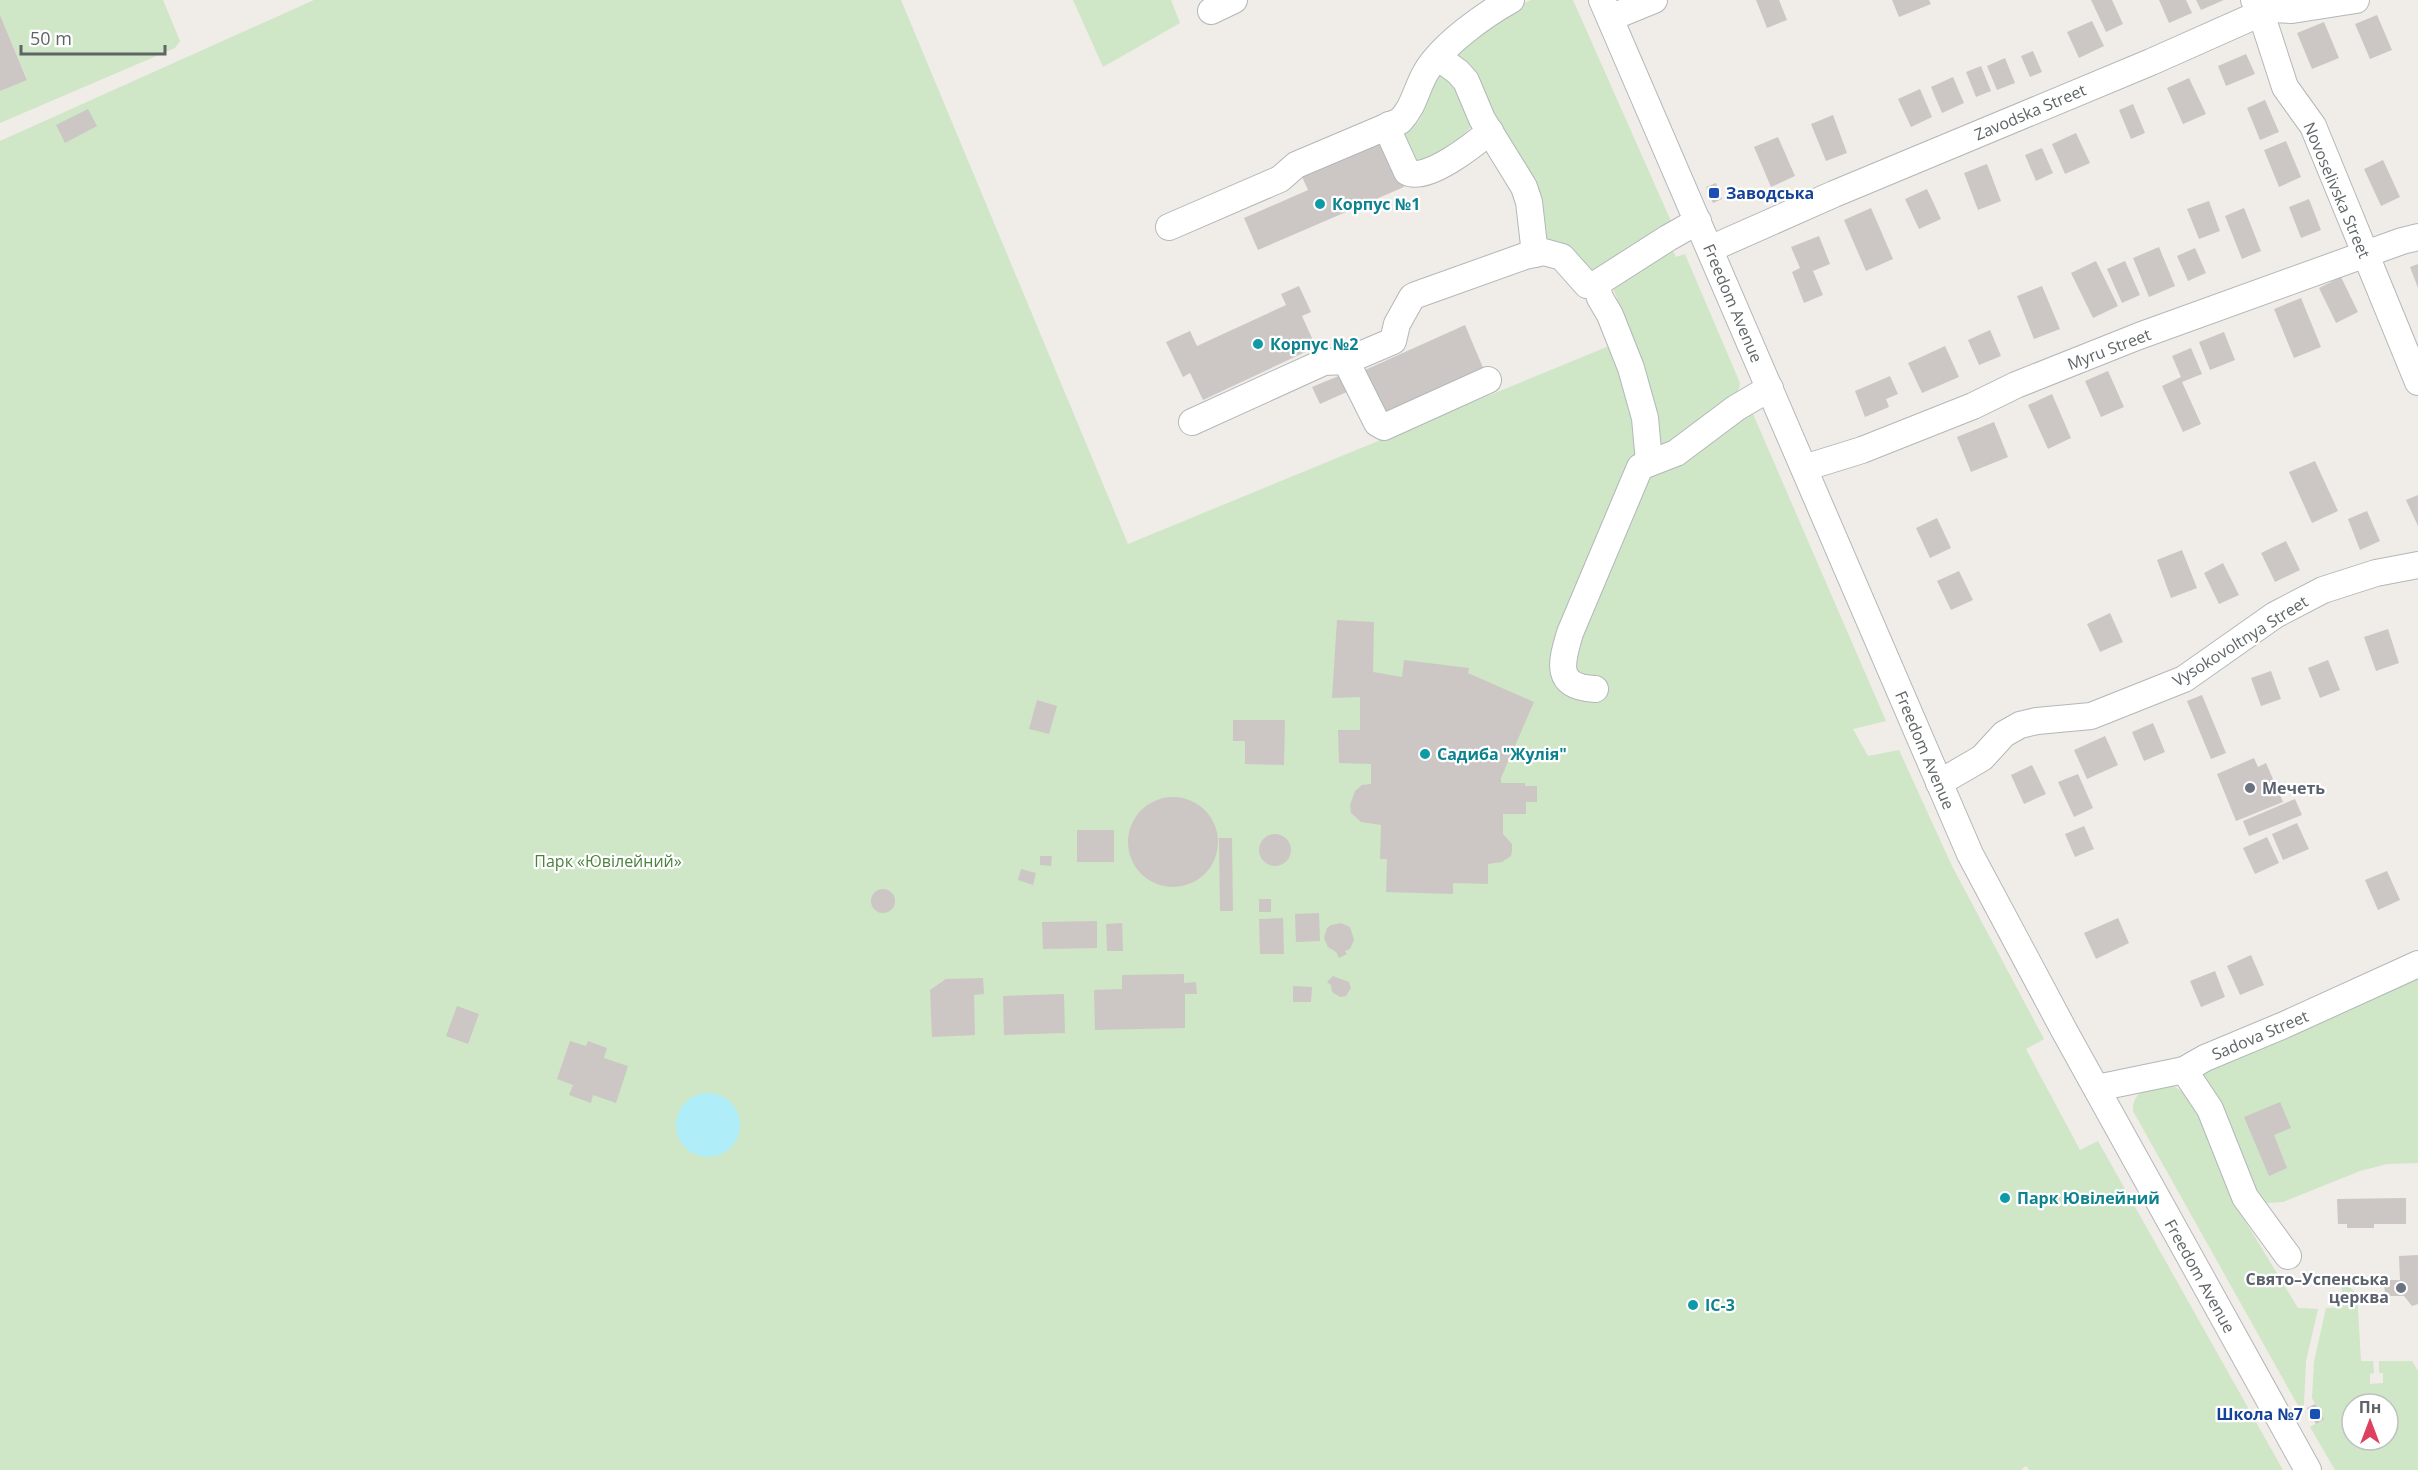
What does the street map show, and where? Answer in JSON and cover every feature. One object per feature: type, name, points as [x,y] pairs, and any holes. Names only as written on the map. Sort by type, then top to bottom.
[{"type":"street","points":[[1211,11],[1234,0]]},
{"type":"street","points":[[1606,9],[1654,0]]},
{"type":"street","name":"Zavodska Street","points":[[1710,249],[1834,194],[2151,62],[2257,6],[2292,10],[2356,0]]},
{"type":"street","points":[[1169,227],[1280,179],[1296,165],[1400,122],[1410,111],[1426,71],[1454,42],[1503,2]]},
{"type":"street","name":"Novoselivska Street","points":[[2257,6],[2285,87],[2313,126],[2418,382]]},
{"type":"street","name":"Freedom Avenue","points":[[1606,9],[1970,854],[2308,1470]]},
{"type":"street","points":[[1438,58],[1458,72],[1466,81],[1490,131],[1524,187],[1529,202],[1534,254]]},
{"type":"street","points":[[1389,125],[1392,139],[1407,171],[1414,174],[1449,162],[1490,131]]},
{"type":"street","points":[[1192,422],[1324,362],[1346,361],[1393,341],[1397,324],[1412,297],[1544,252],[1562,257],[1587,285],[1596,284],[1698,221]]},
{"type":"street","name":"Myru Street","points":[[1804,468],[1862,450],[2139,336],[2418,237]]},
{"type":"street","points":[[1596,284],[1631,368],[1645,418],[1649,462]]},
{"type":"street","points":[[1346,361],[1377,423],[1384,427],[1488,380]]},
{"type":"street","points":[[1595,689],[1572,685],[1564,676],[1562,667],[1564,652],[1640,467],[1676,453],[1736,408],[1770,388]]},
{"type":"street","name":"Vysokovoltnya Street","points":[[1939,783],[1982,759],[2004,734],[2020,725],[2037,721],[2091,716],[2184,680],[2275,615],[2323,590],[2376,573],[2418,565]]},
{"type":"street","name":"Sadova Street","points":[[2097,1088],[2184,1070],[2205,1058],[2418,964]]},
{"type":"street","points":[[2184,1070],[2210,1109],[2245,1197],[2288,1256]]},
{"type":"green space","points":[[0,0],[163,0],[180,41],[175,48],[0,123],[0,91],[27,79],[0,15]]},
{"type":"green space","name":"Парк «Ювілейний»","points":[[314,0],[901,0],[1128,544],[1631,337],[1611,282],[1669,242],[1676,257],[1685,254],[1740,383],[1738,393],[1747,413],[1753,414],[1886,721],[1853,729],[1868,756],[1899,750],[1952,866],[2044,1039],[2026,1049],[2080,1150],[2098,1141],[2283,1470],[2029,1470],[2026,1466],[2021,1470],[0,1470],[0,141]]},
{"type":"green space","points":[[1073,0],[1171,0],[1180,23],[1103,67]]},
{"type":"green space","points":[[1531,0],[1573,0],[1674,228],[1602,273],[1586,273],[1544,245],[1451,57],[1512,9]]},
{"type":"green space","points":[[1441,69],[1459,84],[1475,123],[1445,153],[1414,165],[1402,137],[1419,121],[1435,77]]},
{"type":"green space","points":[[2418,970],[2418,1163],[2387,1164],[2360,1171],[2283,1202],[2267,1203],[2259,1198],[2203,1079],[2203,1071]]},
{"type":"green space","points":[[2162,1084],[2174,1086],[2197,1102],[2236,1206],[2298,1308],[2318,1309],[2306,1361],[2304,1404],[2301,1411],[2133,1111],[2138,1095],[2146,1089]]},
{"type":"green space","points":[[2341,1279],[2357,1294],[2361,1361],[2373,1361],[2374,1373],[2370,1374],[2370,1384],[2383,1383],[2383,1373],[2379,1373],[2379,1361],[2412,1361],[2418,1371],[2418,1470],[2335,1470],[2310,1427],[2323,1419],[2312,1398],[2314,1362],[2326,1308],[2343,1307]]},
{"type":"water","points":[[708,1093],[726,1098],[731,1102],[735,1107],[740,1125],[735,1143],[731,1148],[726,1152],[708,1157],[690,1152],[685,1148],[681,1143],[676,1125],[681,1107],[685,1102],[690,1098]]},
{"type":"building","points":[[1756,0],[1779,0],[1787,20],[1767,28]]},
{"type":"building","points":[[1892,0],[1929,0],[1931,4],[1899,17]]},
{"type":"building","points":[[2091,0],[2112,0],[2123,24],[2106,32]]},
{"type":"building","points":[[2159,0],[2186,0],[2192,13],[2169,23]]},
{"type":"building","points":[[2196,0],[2224,0],[2201,10]]},
{"type":"building","points":[[0,15],[27,80],[0,91]]},
{"type":"building","points":[[2377,15],[2392,50],[2370,59],[2355,24]]},
{"type":"building","points":[[2092,21],[2104,46],[2079,58],[2067,32]]},
{"type":"building","points":[[2324,22],[2339,58],[2312,69],[2297,33]]},
{"type":"building","points":[[2033,51],[2042,72],[2030,77],[2021,56]]},
{"type":"building","points":[[2246,54],[2255,74],[2226,86],[2218,66]]},
{"type":"building","points":[[2005,58],[2015,83],[1997,90],[1987,66]]},
{"type":"building","points":[[1981,66],[1991,91],[1976,97],[1966,72]]},
{"type":"building","points":[[1953,77],[1964,103],[1942,113],[1931,87]]},
{"type":"building","points":[[2189,78],[2206,114],[2183,124],[2167,88]]},
{"type":"building","points":[[1920,89],[1932,117],[1911,127],[1898,99]]},
{"type":"building","points":[[2265,100],[2279,132],[2260,140],[2247,108]]},
{"type":"building","points":[[2133,104],[2145,133],[2131,139],[2119,110]]},
{"type":"building","points":[[88,109],[97,126],[65,143],[56,125]]},
{"type":"building","points":[[1833,115],[1847,153],[1826,161],[1811,124]]},
{"type":"building","points":[[2076,133],[2090,163],[2065,174],[2052,144]]},
{"type":"building","name":"Корпус №1","points":[[1381,135],[1404,187],[1258,250],[1244,218],[1308,190],[1299,170]]},
{"type":"building","points":[[1778,137],[1795,176],[1771,187],[1754,147]]},
{"type":"building","points":[[2286,141],[2301,177],[2279,187],[2264,150]]},
{"type":"building","points":[[2042,148],[2053,173],[2036,181],[2025,155]]},
{"type":"building","points":[[2383,160],[2400,197],[2381,206],[2364,169]]},
{"type":"building","points":[[1987,164],[2001,201],[1978,210],[1964,173]]},
{"type":"building","points":[[1716,183],[1722,199],[1713,203],[1706,187]]},
{"type":"building","points":[[1927,189],[1941,219],[1919,229],[1905,199]]},
{"type":"building","points":[[2309,199],[2321,230],[2301,238],[2289,207]]},
{"type":"building","points":[[2209,201],[2220,231],[2199,239],[2187,209]]},
{"type":"building","points":[[1871,208],[1893,259],[1866,271],[1844,220]]},
{"type":"building","points":[[2244,208],[2261,251],[2242,259],[2225,216]]},
{"type":"building","points":[[1819,236],[1830,264],[1813,271],[1823,295],[1804,303],[1792,272],[1800,268],[1791,247]]},
{"type":"building","points":[[2159,247],[2175,286],[2149,297],[2133,258]]},
{"type":"building","points":[[2195,248],[2206,273],[2188,281],[2177,256]]},
{"type":"building","points":[[2096,261],[2118,306],[2093,318],[2071,273]]},
{"type":"building","points":[[2125,261],[2140,295],[2122,303],[2107,269]]},
{"type":"building","points":[[2418,264],[2418,288],[2410,267]]},
{"type":"building","points":[[2341,277],[2358,312],[2336,323],[2319,288]]},
{"type":"building","name":"Корпус №2","points":[[1299,286],[1311,312],[1302,316],[1316,347],[1203,400],[1190,373],[1183,377],[1166,342],[1190,331],[1197,346],[1286,305],[1281,294]]},
{"type":"building","points":[[2042,286],[2060,329],[2034,339],[2017,296]]},
{"type":"building","points":[[2301,298],[2321,347],[2294,358],[2274,309]]},
{"type":"building","points":[[1465,325],[1484,370],[1385,415],[1360,381],[1368,377],[1365,370]]},
{"type":"building","points":[[1990,330],[2001,356],[1979,365],[1968,340]]},
{"type":"building","points":[[2224,332],[2235,360],[2210,370],[2199,342]]},
{"type":"building","points":[[1945,346],[1959,377],[1922,393],[1908,363]]},
{"type":"building","points":[[2191,348],[2202,374],[2182,382],[2201,424],[2183,432],[2162,386],[2181,377],[2172,356]]},
{"type":"building","points":[[2108,371],[2124,407],[2101,417],[2085,381]]},
{"type":"building","points":[[1341,375],[1349,391],[1320,404],[1312,387]]},
{"type":"building","points":[[1890,376],[1898,394],[1886,399],[1889,407],[1865,417],[1855,391]]},
{"type":"building","points":[[2052,394],[2071,438],[2048,449],[2028,405]]},
{"type":"building","points":[[1994,422],[2008,457],[1971,472],[1957,437]]},
{"type":"building","points":[[2315,461],[2338,511],[2312,523],[2289,472]]},
{"type":"building","points":[[2418,495],[2418,526],[2406,500]]},
{"type":"building","points":[[2367,511],[2380,541],[2360,550],[2348,519]]},
{"type":"building","points":[[1937,518],[1951,548],[1930,558],[1916,528]]},
{"type":"building","points":[[2286,541],[2300,570],[2275,582],[2261,553]]},
{"type":"building","points":[[2182,550],[2197,588],[2171,598],[2157,560]]},
{"type":"building","points":[[2223,563],[2239,595],[2219,604],[2204,573]]},
{"type":"building","points":[[1959,571],[1973,600],[1951,610],[1937,581]]},
{"type":"building","points":[[2110,613],[2123,642],[2100,652],[2087,624]]},
{"type":"building","name":"Садиба \"Жулія\"","points":[[1337,620],[1374,622],[1373,672],[1402,677],[1404,660],[1469,668],[1468,673],[1534,702],[1501,778],[1501,783],[1525,783],[1525,786],[1537,786],[1537,802],[1526,802],[1526,814],[1503,814],[1503,834],[1512,844],[1511,856],[1502,862],[1488,864],[1488,884],[1453,883],[1453,894],[1386,892],[1387,859],[1380,859],[1381,825],[1361,822],[1351,813],[1350,805],[1355,791],[1362,785],[1371,784],[1371,764],[1339,763],[1338,730],[1360,730],[1360,697],[1332,698]]},
{"type":"building","points":[[2388,629],[2399,663],[2376,671],[2364,637]]},
{"type":"building","points":[[2328,660],[2340,690],[2320,698],[2308,668]]},
{"type":"building","points":[[2271,671],[2281,699],[2261,706],[2251,678]]},
{"type":"building","points":[[2202,695],[2226,753],[2211,759],[2187,701]]},
{"type":"building","points":[[1037,700],[1057,706],[1049,734],[1029,729]]},
{"type":"building","points":[[1233,720],[1285,720],[1284,765],[1245,764],[1245,741],[1233,741]]},
{"type":"building","points":[[2153,723],[2165,752],[2144,761],[2132,732]]},
{"type":"building","points":[[2105,736],[2118,765],[2087,779],[2074,750]]},
{"type":"building","name":"Мечеть","points":[[2254,758],[2258,767],[2266,763],[2283,802],[2236,821],[2217,774]]},
{"type":"building","points":[[2032,765],[2046,794],[2024,804],[2011,775]]},
{"type":"building","points":[[2078,774],[2093,808],[2074,817],[2058,782]]},
{"type":"building","points":[[1173,797],[1190,801],[1205,810],[1214,825],[1218,842],[1214,859],[1205,874],[1190,883],[1173,887],[1156,883],[1141,874],[1132,859],[1128,842],[1132,825],[1141,810],[1156,801]]},
{"type":"building","points":[[2295,799],[2302,815],[2249,836],[2243,821]]},
{"type":"building","points":[[2297,823],[2309,849],[2283,860],[2272,834]]},
{"type":"building","points":[[2084,826],[2094,849],[2075,857],[2065,834]]},
{"type":"building","points":[[1077,830],[1114,830],[1114,862],[1077,862]]},
{"type":"building","points":[[1275,834],[1286,839],[1291,850],[1286,861],[1275,866],[1264,861],[1259,850],[1264,839]]},
{"type":"building","points":[[2267,837],[2279,863],[2255,874],[2243,848]]},
{"type":"building","points":[[1219,838],[1232,838],[1233,911],[1220,911]]},
{"type":"building","points":[[1040,856],[1052,856],[1051,866],[1040,865]]},
{"type":"building","points":[[1021,869],[1036,873],[1033,885],[1018,880]]},
{"type":"building","points":[[2387,871],[2400,900],[2378,910],[2365,880]]},
{"type":"building","points":[[883,889],[892,892],[895,901],[892,910],[883,913],[874,910],[871,901],[874,892]]},
{"type":"building","points":[[1259,899],[1271,899],[1271,912],[1259,912]]},
{"type":"building","points":[[1319,913],[1320,941],[1296,942],[1295,914]]},
{"type":"building","points":[[1283,918],[1284,954],[1260,954],[1259,919]]},
{"type":"building","points":[[2118,918],[2129,943],[2096,959],[2084,933]]},
{"type":"building","points":[[1097,921],[1097,948],[1043,949],[1042,922]]},
{"type":"building","points":[[1122,923],[1123,951],[1107,951],[1106,924]]},
{"type":"building","points":[[1341,923],[1350,927],[1354,940],[1350,949],[1345,951],[1347,954],[1339,958],[1336,952],[1328,947],[1324,938],[1327,928]]},
{"type":"building","points":[[2251,955],[2264,985],[2240,995],[2227,966]]},
{"type":"building","points":[[2215,971],[2225,997],[2201,1007],[2190,981]]},
{"type":"building","points":[[1184,974],[1184,983],[1196,982],[1197,994],[1185,994],[1185,1028],[1095,1030],[1094,990],[1122,989],[1122,975]]},
{"type":"building","points":[[1333,976],[1349,982],[1351,988],[1346,996],[1340,997],[1332,992],[1331,985],[1327,982]]},
{"type":"building","points":[[983,978],[984,994],[974,995],[975,1035],[932,1037],[930,990],[946,979]]},
{"type":"building","points":[[1293,986],[1312,987],[1311,1002],[1293,1002]]},
{"type":"building","points":[[1064,994],[1065,1033],[1004,1035],[1003,996]]},
{"type":"building","points":[[457,1006],[479,1014],[468,1044],[446,1036]]},
{"type":"building","points":[[570,1041],[586,1046],[588,1041],[607,1048],[604,1058],[628,1066],[616,1103],[593,1095],[591,1103],[569,1095],[573,1085],[557,1079]]},
{"type":"building","points":[[2280,1102],[2291,1128],[2274,1135],[2287,1168],[2269,1176],[2244,1117]]},
{"type":"building","points":[[2406,1198],[2406,1224],[2374,1224],[2374,1228],[2347,1228],[2347,1224],[2338,1224],[2337,1199]]},
{"type":"building","name":"Свято–Успенська церква","points":[[2418,1255],[2418,1304],[2412,1306],[2404,1296],[2385,1296],[2384,1280],[2400,1280],[2399,1256]]},
{"type":"building","points":[[2315,1404],[2324,1419],[2316,1424],[2307,1408]]},
{"type":"place","name":"Заводська","points":[[1714,193]]},
{"type":"place","name":"Корпус №1","points":[[1320,204]]},
{"type":"place","name":"Корпус №2","points":[[1258,344]]},
{"type":"place","name":"Садиба \"Жулія\"","points":[[1425,754]]},
{"type":"place","name":"Мечеть","points":[[2250,788]]},
{"type":"place","name":"Парк Ювілейний","points":[[2005,1198]]},
{"type":"place","name":"Свято–Успенська церква","points":[[2401,1288]]},
{"type":"place","name":"ІС-3","points":[[1693,1305]]},
{"type":"place","name":"Школа №7","points":[[2315,1414]]}]
